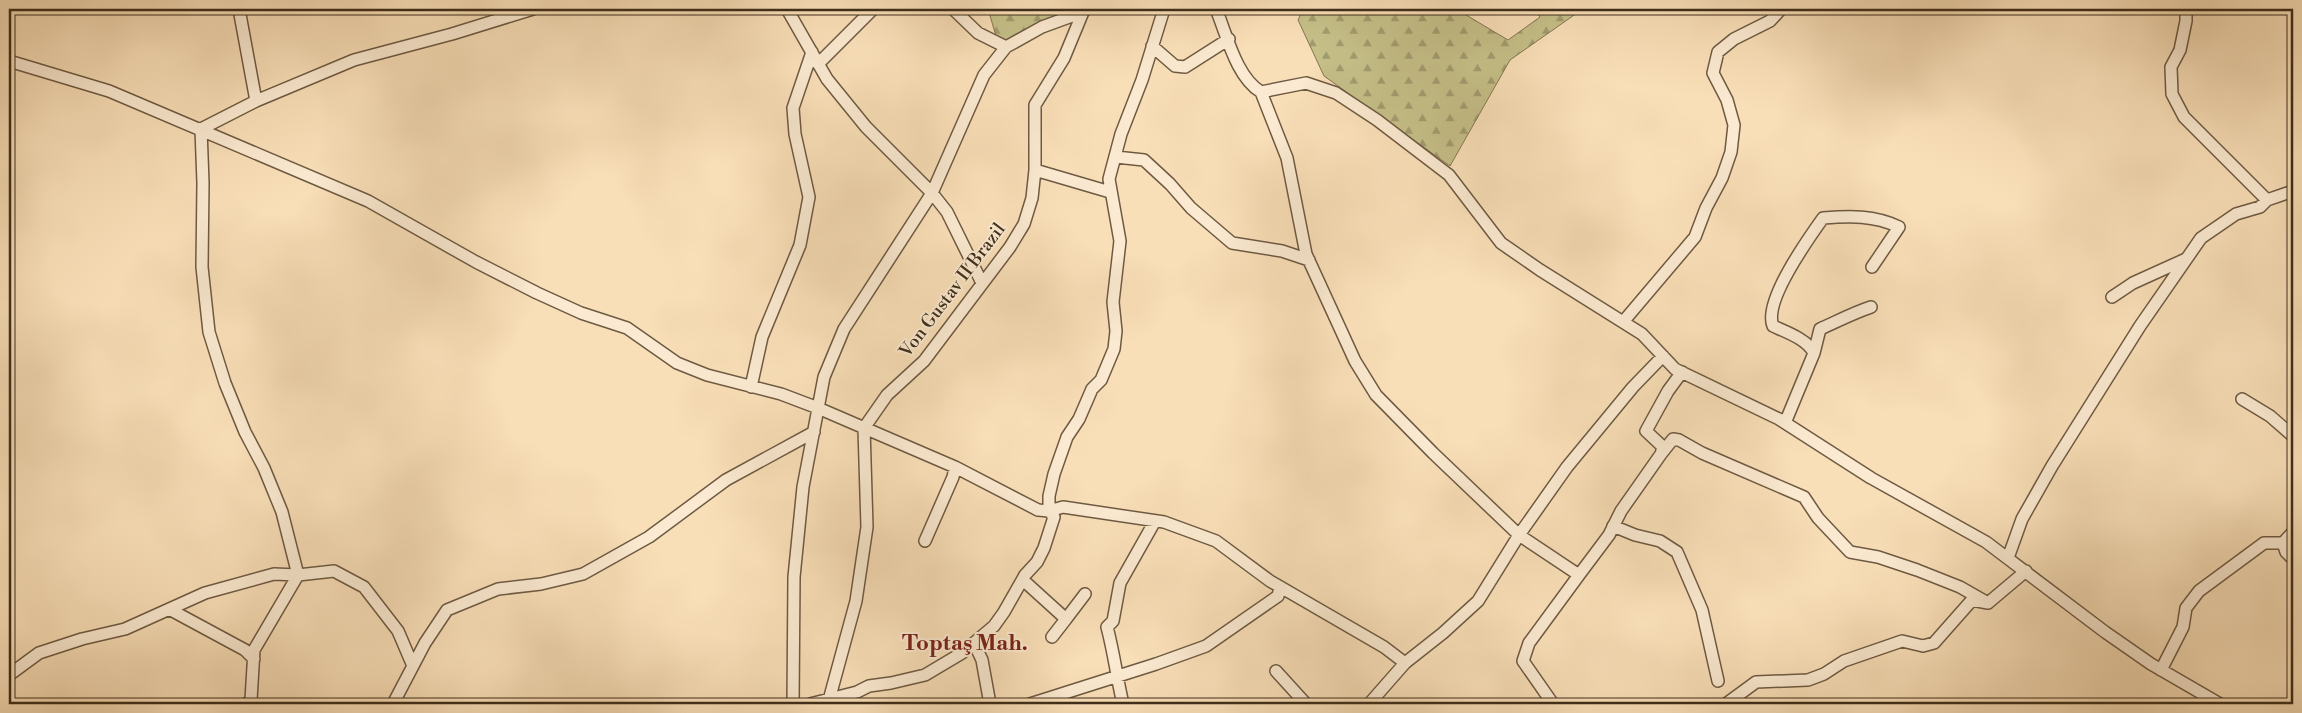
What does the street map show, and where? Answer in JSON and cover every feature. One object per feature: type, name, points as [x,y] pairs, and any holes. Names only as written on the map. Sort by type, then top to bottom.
[{"type":"street","points":[[239,9],[256,101]]},
{"type":"street","points":[[201,129],[256,101],[354,60],[452,34],[533,9]]},
{"type":"street","points":[[787,9],[826,79],[866,127],[932,193],[947,212],[982,283]]},
{"type":"street","points":[[818,64],[873,9]]},
{"type":"street","points":[[952,9],[978,33],[1006,47]]},
{"type":"street","points":[[810,704],[856,692],[869,686],[891,683],[925,674],[949,663],[994,626],[1023,580],[1037,562],[1044,548],[1054,517],[1049,510],[1054,474],[1067,437],[1079,420],[1092,389],[1101,380],[1114,350],[1116,331],[1113,302],[1120,241],[1109,179],[1123,127],[1142,80],[1164,9]]},
{"type":"street","points":[[1216,9],[1242,72],[1251,86],[1261,92],[1287,158],[1309,260],[1355,361],[1376,396],[1519,535],[1579,575]]},
{"type":"street","points":[[1622,322],[1695,237],[1706,208],[1722,178],[1731,152],[1734,125],[1727,100],[1713,74],[1718,52],[1734,39],[1770,20],[1780,9]]},
{"type":"street","points":[[2186,9],[2186,21],[2180,50],[2171,67],[2172,94],[2184,117],[2267,200]]},
{"type":"street","points":[[793,704],[794,577],[804,487],[824,377],[844,329],[932,193],[984,75],[1006,47],[1042,27],[1084,10]]},
{"type":"street","name":"Von Gustav II Brazil","points":[[864,428],[887,394],[924,361],[1010,247],[1024,224],[1032,198],[1035,170],[1035,105],[1064,58],[1084,10]]},
{"type":"street","points":[[1152,46],[1176,66],[1185,67],[1229,39]]},
{"type":"street","points":[[751,387],[762,337],[800,244],[809,197],[795,134],[793,108],[812,52]]},
{"type":"street","points":[[10,61],[109,91],[368,201],[476,262],[537,293],[581,313],[627,328],[676,363],[707,375],[781,394],[818,408],[955,467],[1038,510],[1064,507],[1164,522],[1216,541],[1280,587],[1384,647],[1406,663]]},
{"type":"street","points":[[1261,92],[1306,83],[1336,94],[1377,120],[1450,175],[1501,243],[1540,270],[1642,334],[1675,369],[1785,423],[1871,478],[1986,542],[2105,632],[2161,670],[2220,704]]},
{"type":"street","points":[[201,129],[203,183],[202,267],[209,332],[245,432],[264,468],[282,512],[298,575],[254,650],[251,700],[246,704]]},
{"type":"street","points":[[1116,156],[1144,160],[1170,184],[1190,208],[1232,243],[1282,251],[1309,260]]},
{"type":"street","points":[[1035,170],[1110,192]]},
{"type":"street","points":[[2008,558],[2022,519],[2052,466],[2140,326],[2201,238],[2236,214],[2260,207],[2267,200],[2293,191]]},
{"type":"street","points":[[1814,353],[1811,347],[1773,326],[1770,318],[1779,288],[1823,218],[1862,216],[1888,222],[1899,227],[1872,267]]},
{"type":"street","points":[[2112,298],[2133,283],[2186,260]]},
{"type":"street","points":[[1785,423],[1814,353],[1820,329],[1844,320],[1852,313],[1871,307]]},
{"type":"street","points":[[1370,704],[1406,663],[1443,634],[1478,601],[1519,535],[1567,468],[1633,387],[1663,356]]},
{"type":"street","points":[[1661,454],[1663,447],[1646,431],[1682,372]]},
{"type":"street","points":[[2242,399],[2270,416],[2293,436]]},
{"type":"street","points":[[829,700],[856,601],[867,527],[864,428]]},
{"type":"street","points":[[393,704],[425,643],[447,610],[498,589],[542,584],[583,574],[649,537],[726,480],[814,432]]},
{"type":"street","points":[[1554,704],[1523,661],[1529,643],[1579,575],[1613,526],[1621,511],[1673,439],[1680,440],[1702,453],[1804,496],[1818,518],[1850,552],[1878,557],[1917,570],[1960,587],[1988,602]]},
{"type":"street","points":[[925,541],[953,477],[955,467]]},
{"type":"street","points":[[1123,704],[1116,662],[1107,627],[1113,621],[1120,583],[1155,521]]},
{"type":"street","points":[[1613,526],[1635,535],[1660,541],[1677,552],[1702,610],[1718,681]]},
{"type":"street","points":[[2161,670],[2183,627],[2186,608],[2199,591],[2264,543],[2283,543],[2293,532]]},
{"type":"street","points":[[2283,543],[2286,552],[2293,559]]},
{"type":"street","points":[[9,675],[39,653],[82,639],[125,629],[204,593],[274,574],[298,575],[334,571],[364,587],[398,631],[413,666]]},
{"type":"street","points":[[1726,704],[1756,682],[1808,680],[1824,674],[1844,660],[1902,641],[1923,646],[1934,643],[1972,600],[1988,602],[2026,571]]},
{"type":"street","points":[[1023,580],[1066,619]]},
{"type":"street","points":[[1030,704],[1206,646],[1278,596],[1280,587]]},
{"type":"street","points":[[1052,637],[1086,594]]},
{"type":"street","points":[[169,609],[245,650],[254,659]]},
{"type":"street","points":[[974,643],[982,660],[990,704]]},
{"type":"street","points":[[1276,671],[1306,704]]},
{"type":"green space","points":[[988,9],[1085,9],[1006,47],[996,36]]},
{"type":"green space","points":[[1303,9],[1456,9],[1508,40],[1540,17],[1535,9],[1552,9],[1577,13],[1510,60],[1450,166],[1324,76],[1298,20]]},
{"type":"district","name":"Toptaş Mah.","points":[[965,642]]}]
